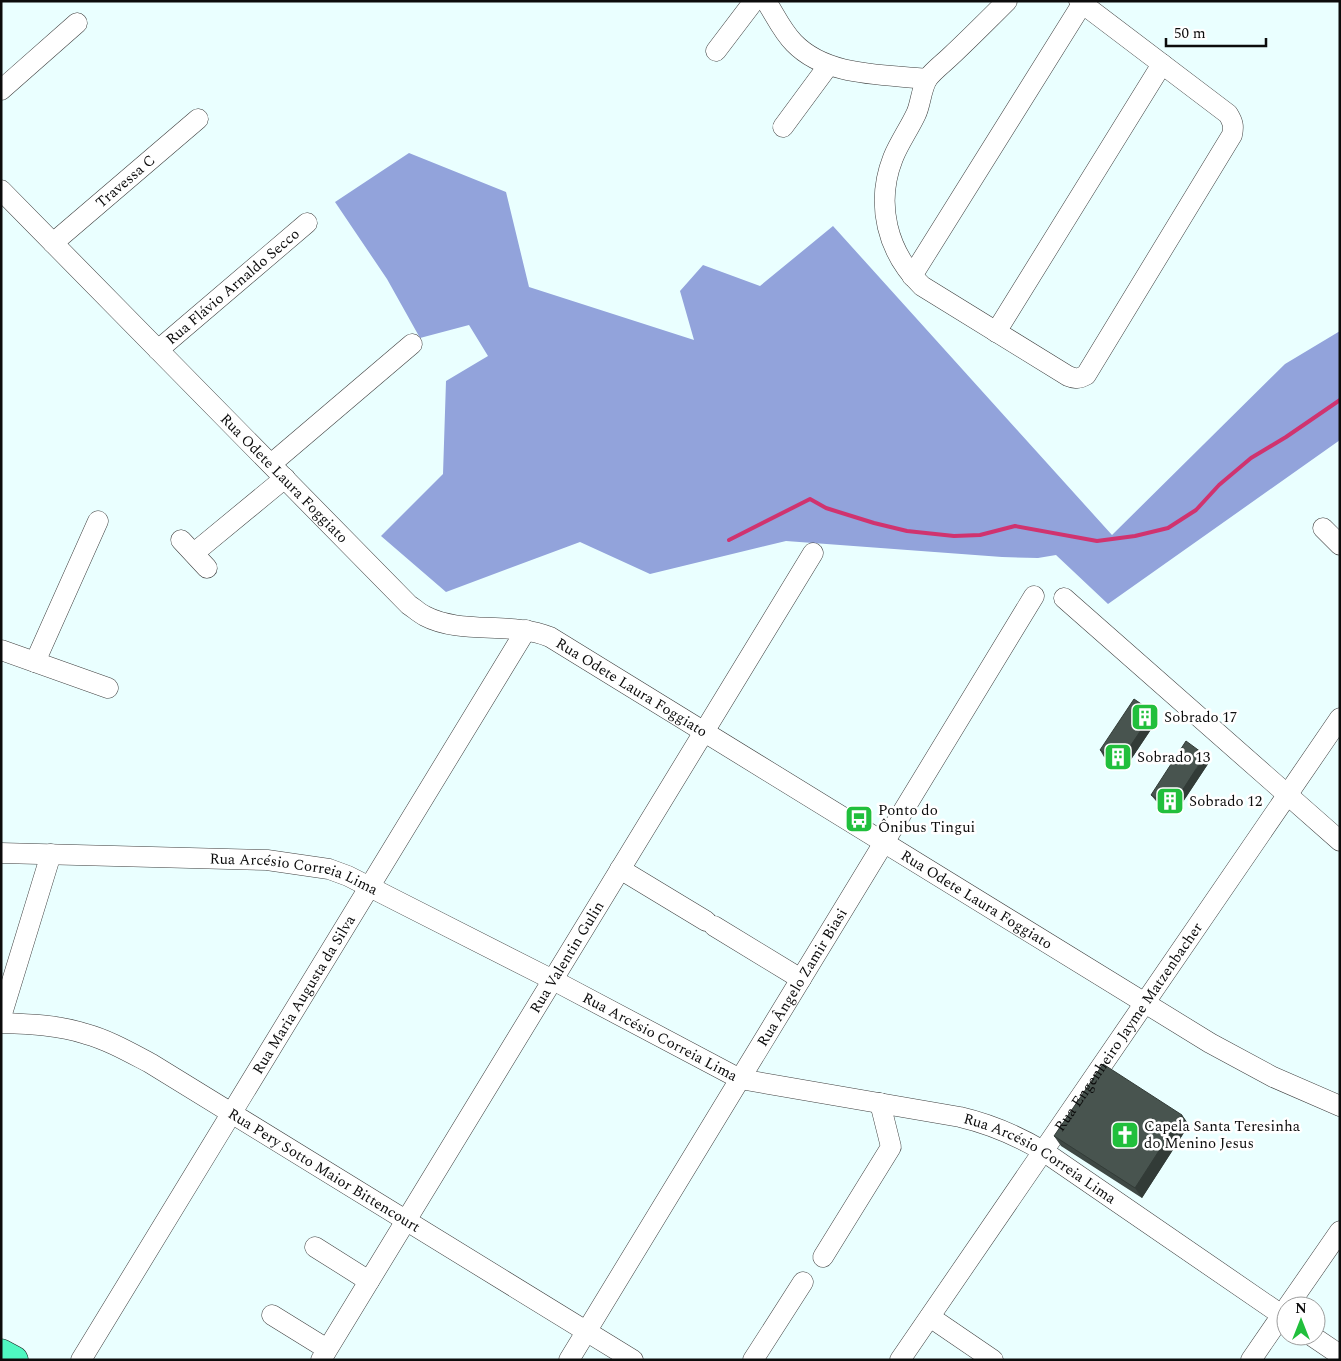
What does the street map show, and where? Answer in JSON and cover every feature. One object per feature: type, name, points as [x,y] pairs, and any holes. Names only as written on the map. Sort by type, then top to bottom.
[{"type":"highway","points":[[1,1353],[14,1360]]},
{"type":"street","points":[[716,51],[754,1]]},
{"type":"street","points":[[766,1],[783,30],[794,43],[828,66],[927,79]]},
{"type":"street","points":[[912,276],[1081,2],[1228,114],[1233,122],[1232,135],[1086,375],[1080,378],[1068,376],[937,296],[912,276],[898,257],[890,239],[885,215],[888,172],[893,156],[916,115],[927,79],[1007,1]]},
{"type":"street","points":[[1,90],[77,23]]},
{"type":"street","points":[[996,332],[1162,64]]},
{"type":"street","points":[[783,127],[828,66]]},
{"type":"street","name":"Travessa C","points":[[53,243],[198,119]]},
{"type":"street","name":"Rua Odete Laura Foggiato","points":[[1,190],[409,605],[426,616],[444,622],[467,626],[526,630],[550,638],[1242,1061],[1273,1077],[1340,1106]]},
{"type":"street","name":"Rua Flávio Arnaldo Secco","points":[[158,350],[307,223]]},
{"type":"street","points":[[194,554],[412,344]]},
{"type":"street","points":[[34,662],[98,521]]},
{"type":"street","points":[[1323,528],[1340,545]]},
{"type":"street","name":"Rua Valentin Gulin","points":[[324,1354],[813,553]]},
{"type":"street","name":"Rua Ângelo Zamir Biasi","points":[[569,1360],[1034,596]]},
{"type":"street","points":[[1064,598],[1340,841]]},
{"type":"street","name":"Rua Maria Augusta da Silva","points":[[81,1360],[526,630]]},
{"type":"street","points":[[1,650],[108,688]]},
{"type":"street","name":"Rua Engenheiro Jayme Matzenbacher","points":[[900,1360],[1340,718]]},
{"type":"street","name":"Rua Arcésio Correia Lima","points":[[1,853],[267,860],[329,869],[370,886],[740,1079],[979,1121],[1016,1135],[1276,1306]]},
{"type":"street","points":[[1,1017],[51,854]]},
{"type":"street","points":[[620,869],[801,979]]},
{"type":"street","name":"Rua Pery Sotto Maior Bittencourt","points":[[1,1023],[60,1028],[85,1033],[157,1067],[633,1360]]},
{"type":"street","points":[[823,1257],[891,1147],[880,1103]]},
{"type":"street","points":[[1296,1296],[1340,1231]]},
{"type":"street","points":[[315,1247],[369,1280]]},
{"type":"street","points":[[753,1360],[803,1282]]},
{"type":"street","points":[[272,1315],[324,1354]]},
{"type":"street","points":[[930,1317],[993,1360]]},
{"type":"street","points":[[1251,1360],[1276,1325]]},
{"type":"street","points":[[1326,1346],[1340,1355]]},
{"type":"shaded area","points":[[409,153],[506,192],[529,287],[694,340],[680,291],[703,265],[760,286],[833,226],[1112,535],[1285,364],[1340,331],[1340,440],[1108,604],[1056,555],[1038,558],[1002,557],[786,541],[650,574],[580,542],[446,592],[381,536],[443,474],[446,381],[488,356],[469,325],[420,338],[387,279],[335,202]]},
{"type":"building","points":[[1134,699],[1153,712],[1119,763],[1100,750]]},
{"type":"building","points":[[1186,741],[1205,755],[1171,808],[1151,795]]},
{"type":"building","name":"Capela Santa Teresinha do Menino Jesus","points":[[1103,1064],[1182,1115],[1135,1188],[1054,1136]]},
{"type":"waterway","points":[[729,540],[810,499],[826,508],[907,531],[954,536],[980,535],[1015,526],[1097,541],[1135,536],[1168,528],[1196,510],[1219,485],[1251,458],[1286,437],[1340,400]]},
{"type":"place","name":"Sobrado 17","points":[[1145,717]]},
{"type":"place","name":"Sobrado 13","points":[[1118,757]]},
{"type":"place","name":"Sobrado 12","points":[[1170,801]]},
{"type":"place","name":"Ponto do Ônibus Tingui","points":[[859,819]]},
{"type":"place","name":"Capela Santa Teresinha do Menino Jesus","points":[[1125,1135]]}]
